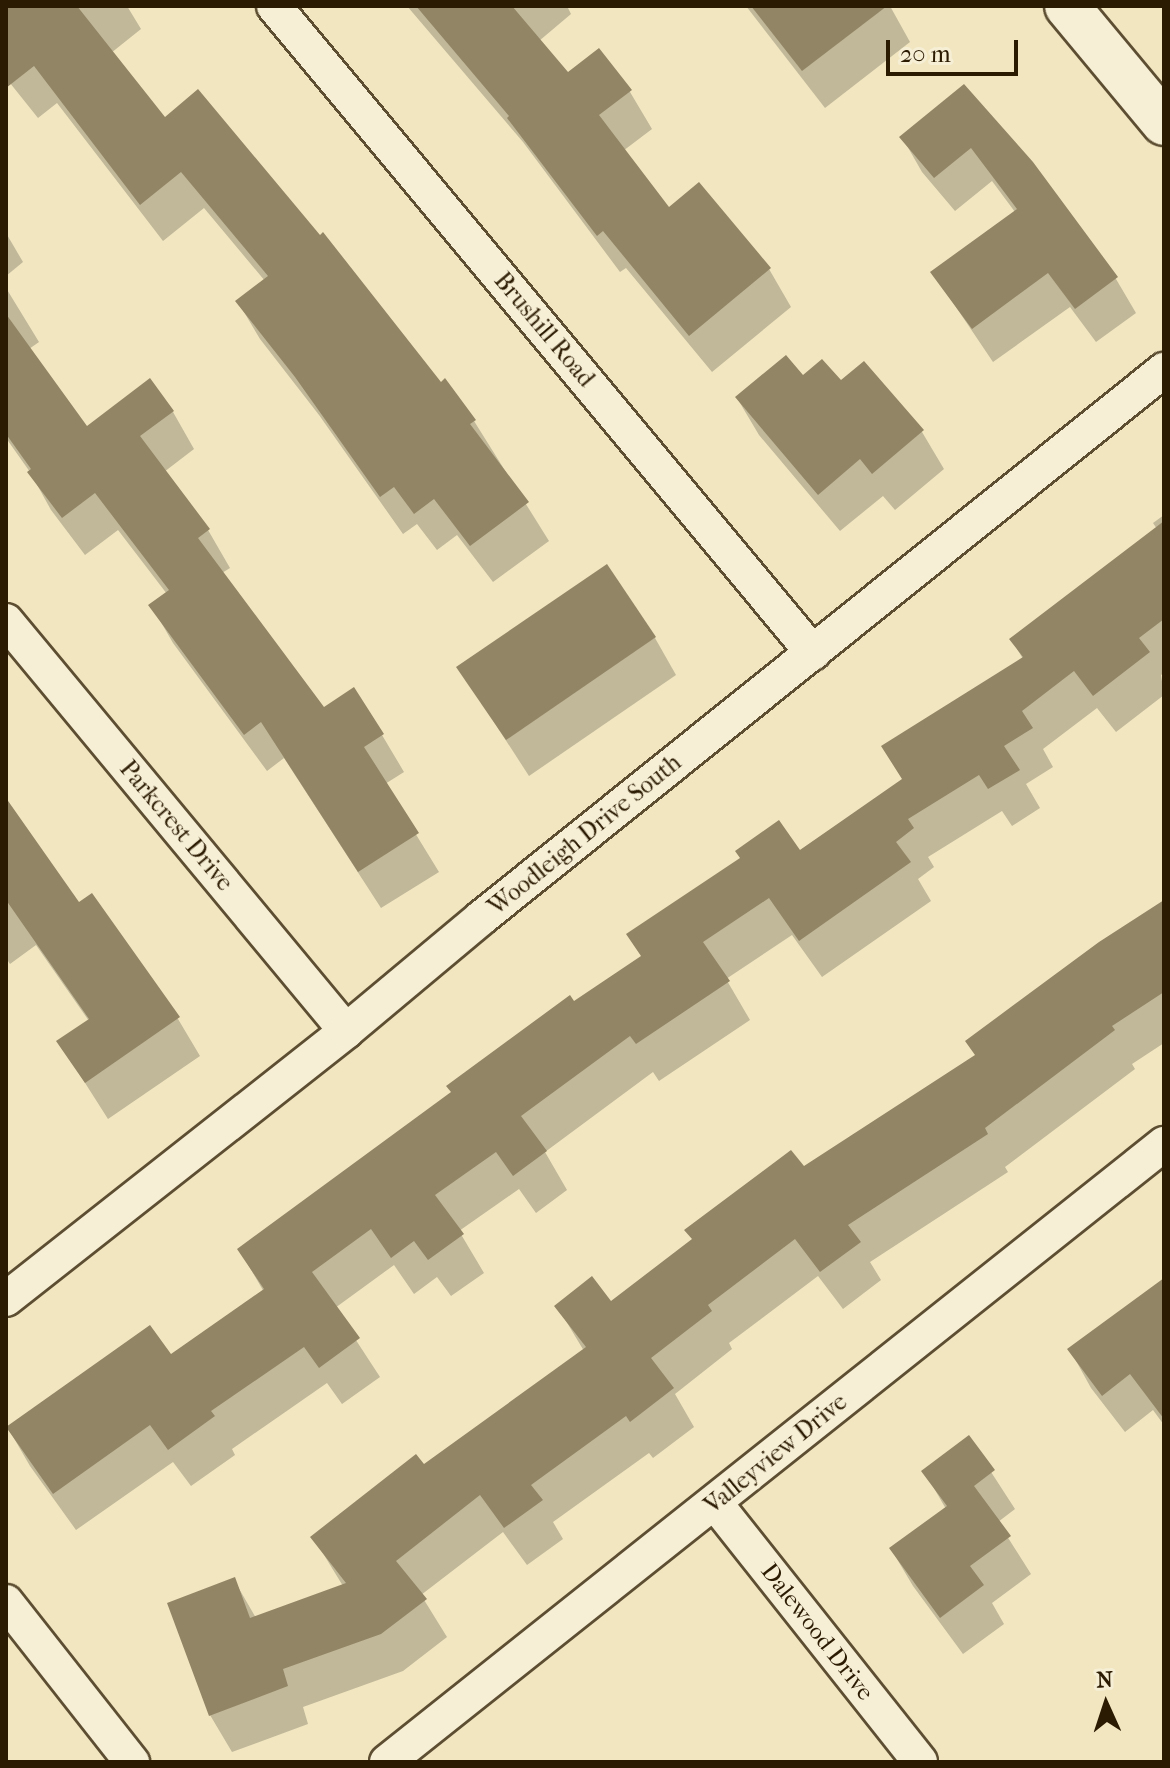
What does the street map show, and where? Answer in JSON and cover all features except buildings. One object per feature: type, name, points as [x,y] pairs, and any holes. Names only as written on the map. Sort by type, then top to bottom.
[{"type":"street","name":"Brushill Road","points":[[274,6],[813,653]]},
{"type":"street","points":[[1067,6],[1164,123]]},
{"type":"street","name":"Woodleigh Drive South","points":[[6,1299],[346,1031],[481,918],[1164,370]]},
{"type":"street","name":"Parkcrest Drive","points":[[6,621],[346,1031]]},
{"type":"street","name":"Valleyview Drive","points":[[387,1762],[1164,1144]]},
{"type":"street","name":"Dalewood Drive","points":[[715,1503],[920,1762]]},
{"type":"street","points":[[6,1602],[132,1762]]}]
